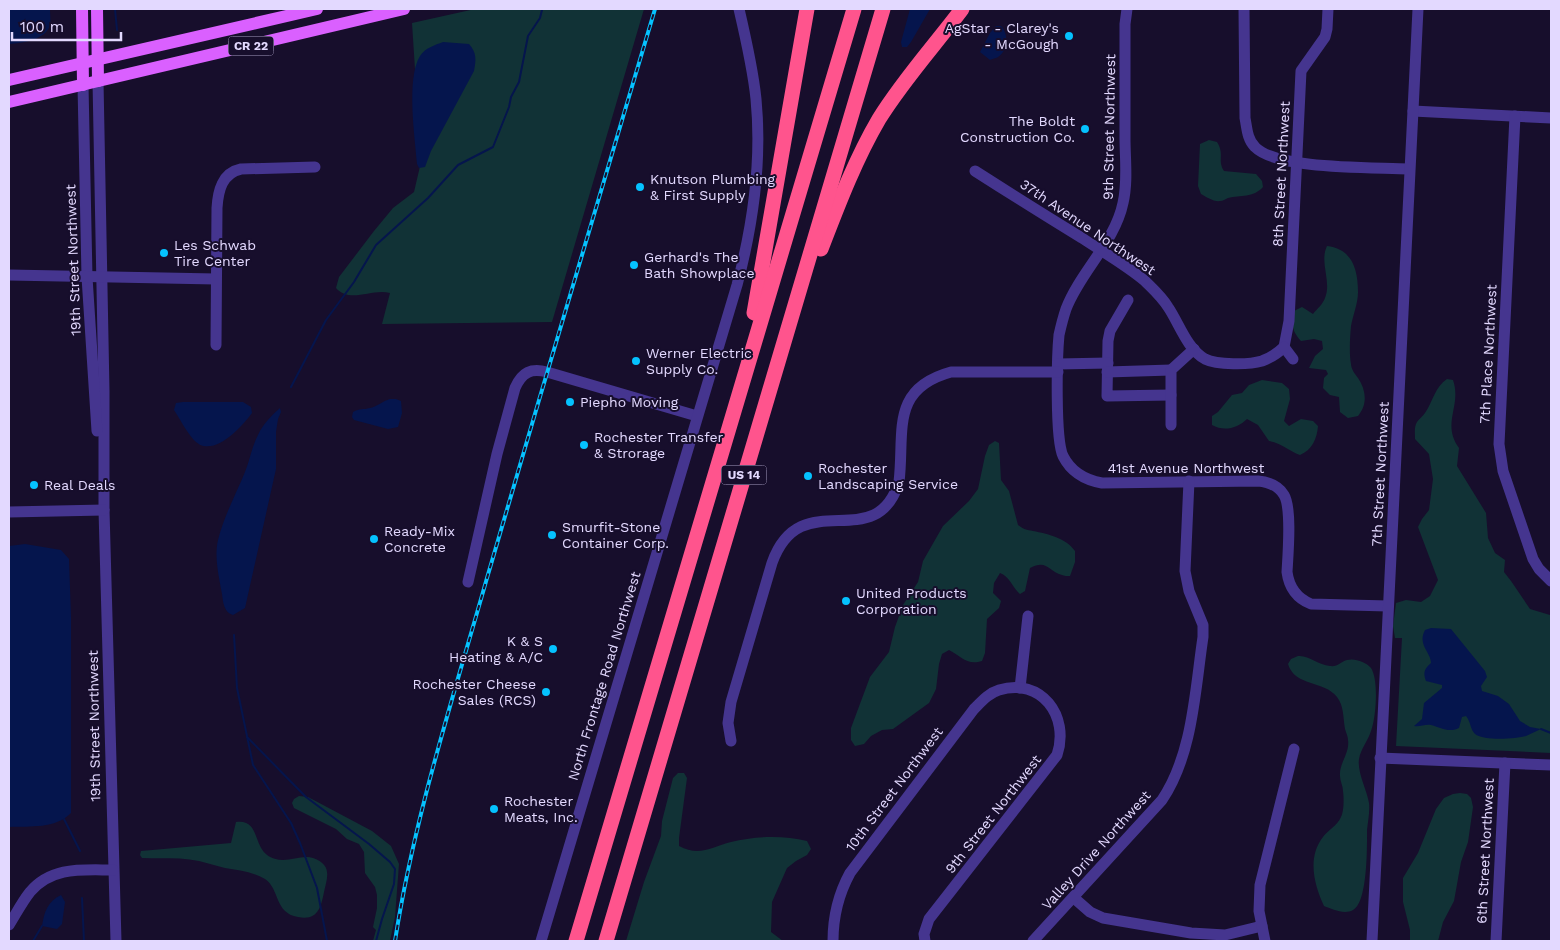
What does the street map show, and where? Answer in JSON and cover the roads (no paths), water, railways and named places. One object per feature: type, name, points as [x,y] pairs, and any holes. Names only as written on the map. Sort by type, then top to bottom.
[{"type":"highway","points":[[710,493],[759,292],[807,9]]},
{"type":"highway","name":"US 14","points":[[576,941],[854,9]]},
{"type":"highway","name":"US 14","points":[[606,941],[883,9]]},
{"type":"highway","points":[[779,358],[840,200],[865,144],[901,87],[962,9]]},
{"type":"main road","name":"19th Street Northwest","points":[[82,9],[83,85]]},
{"type":"main road","name":"19th Street Northwest","points":[[97,9],[98,81]]},
{"type":"main road","name":"CR 22","points":[[9,80],[318,9]]},
{"type":"main road","name":"CR 22","points":[[9,102],[404,9]]},
{"type":"street","name":"North Frontage Road Northwest","points":[[541,941],[742,266],[755,190],[758,143],[752,70],[739,9]]},
{"type":"street","name":"9th Street Northwest","points":[[1058,439],[1059,336],[1066,310],[1076,289],[1114,228],[1124,198],[1125,24],[1127,9]]},
{"type":"street","points":[[1244,9],[1245,118],[1251,142],[1271,158],[1297,163],[1409,169]]},
{"type":"street","name":"8th Street Northwest","points":[[1284,347],[1290,321],[1301,71],[1325,37],[1328,9]]},
{"type":"street","name":"7th Street Northwest","points":[[1372,941],[1418,9]]},
{"type":"street","name":"19th Street Northwest","points":[[98,81],[104,510],[116,941]]},
{"type":"street","name":"19th Street Northwest","points":[[83,85],[87,277],[92,375],[104,510]]},
{"type":"street","points":[[1413,111],[1551,118]]},
{"type":"street","name":"7th Place Northwest","points":[[1515,116],[1499,444],[1504,471],[1533,559],[1539,569],[1551,581]]},
{"type":"street","points":[[216,345],[218,199],[226,177],[235,170],[248,168],[315,167]]},
{"type":"street","name":"37th Avenue Northwest","points":[[975,171],[1143,279],[1167,305],[1194,349],[1204,358],[1212,362],[1221,363],[1253,362],[1271,357],[1284,347]]},
{"type":"street","points":[[9,275],[216,279]]},
{"type":"street","points":[[1128,300],[1110,331],[1108,341],[1107,396],[1171,395]]},
{"type":"street","points":[[1284,347],[1294,359]]},
{"type":"street","points":[[1171,425],[1172,370],[1194,349]]},
{"type":"street","points":[[731,741],[728,723],[732,702],[778,548],[791,532],[809,523],[817,521],[863,520],[886,506],[896,491],[899,482],[902,417],[916,391],[926,382],[939,375],[951,372],[1058,368],[1172,370]]},
{"type":"street","points":[[468,582],[497,454],[515,388],[518,381],[527,372],[538,370],[548,372],[697,416]]},
{"type":"street","name":"41st Avenue Northwest","points":[[1058,439],[1066,461],[1073,470],[1088,480],[1109,483],[1258,481],[1272,484],[1283,493],[1288,507],[1288,582],[1298,596],[1311,604],[1388,606]]},
{"type":"street","name":"Valley Drive Northwest","points":[[1033,941],[1162,800],[1172,783],[1186,744],[1203,636],[1203,625],[1189,591],[1185,571],[1188,481]]},
{"type":"street","points":[[9,512],[104,510]]},
{"type":"street","points":[[1020,688],[1028,616]]},
{"type":"street","name":"9th Street Northwest","points":[[925,941],[924,934],[929,919],[1058,755],[1062,736],[1061,726],[1056,713],[1045,699],[1034,692],[1020,688]]},
{"type":"street","name":"10th Street Northwest","points":[[833,941],[836,906],[843,885],[850,873],[974,708],[990,694],[999,690],[1020,688]]},
{"type":"street","points":[[1265,941],[1259,910],[1260,885],[1294,749]]},
{"type":"street","points":[[1380,758],[1551,765]]},
{"type":"street","name":"6th Street Northwest","points":[[1496,941],[1505,763]]},
{"type":"street","points":[[9,925],[31,892],[43,880],[57,873],[74,870],[113,870]]},
{"type":"street","points":[[1074,898],[1090,912],[1103,918],[1191,933],[1225,935],[1262,926]]},
{"type":"waterway","points":[[115,9],[117,30]]},
{"type":"waterway","points":[[291,387],[326,320],[354,282],[376,245],[428,198],[458,165],[493,147],[509,107],[511,97],[519,82],[528,36],[540,18],[542,10]]},
{"type":"waterway","points":[[234,635],[237,688],[253,765],[291,823],[300,843],[317,888],[327,941]]},
{"type":"waterway","points":[[1541,729],[1551,733]]},
{"type":"waterway","points":[[247,737],[306,797],[369,844],[390,862],[395,869],[394,884],[376,941]]},
{"type":"waterway","points":[[64,819],[80,851]]},
{"type":"waterway","points":[[82,898],[84,941]]},
{"type":"waterway","points":[[33,941],[42,926]]},
{"type":"railway","points":[[395,941],[423,804],[448,713],[655,9]]},
{"type":"place","name":"AgStar - Clarey's - McGough","points":[[1069,36]]},
{"type":"place","name":"The Boldt Construction Co.","points":[[1085,129]]},
{"type":"place","name":"Knutson Plumbing & First Supply","points":[[640,187]]},
{"type":"place","name":"Les Schwab Tire Center","points":[[164,253]]},
{"type":"place","name":"Gerhard's The Bath Showplace","points":[[634,265]]},
{"type":"place","name":"Werner Electric Supply Co.","points":[[636,361]]},
{"type":"place","name":"Piepho Moving","points":[[570,402]]},
{"type":"place","name":"Rochester Transfer & Strorage","points":[[584,445]]},
{"type":"place","name":"Rochester Landscaping Service","points":[[808,476]]},
{"type":"place","name":"Real Deals","points":[[34,485]]},
{"type":"place","name":"Smurfit-Stone Container Corp.","points":[[552,535]]},
{"type":"place","name":"Ready-Mix Concrete","points":[[374,539]]},
{"type":"place","name":"United Products Corporation","points":[[846,601]]},
{"type":"place","name":"K & S Heating & A/C","points":[[553,649]]},
{"type":"place","name":"Rochester Cheese Sales (RCS)","points":[[546,692]]},
{"type":"place","name":"Rochester Meats, Inc.","points":[[494,809]]}]
